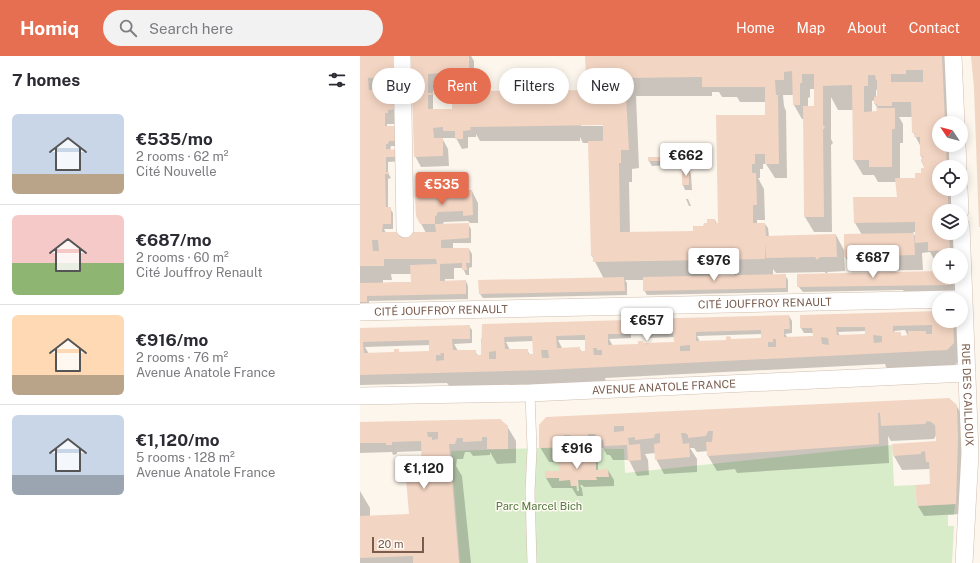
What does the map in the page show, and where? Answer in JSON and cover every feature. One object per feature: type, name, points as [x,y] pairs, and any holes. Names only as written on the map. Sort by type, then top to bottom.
[{"type":"street","points":[[402,56],[405,229]]},
{"type":"street","points":[[953,56],[956,116]]},
{"type":"street","name":"RUE DES CAILLOUX","points":[[960,292],[961,240]]},
{"type":"street","name":"CITÉ JOUFFROY RENAULT","points":[[360,312],[932,301]]},
{"type":"street","name":"RUE DES CAILLOUX","points":[[963,328],[967,374],[974,404],[964,563]]},
{"type":"street","name":"AVENUE ANATOLE FRANCE","points":[[360,396],[530,393],[967,374]]},
{"type":"lane","points":[[530,393],[532,448],[530,492],[532,563]]},
{"type":"green space","name":"Parc Marcel Bich","points":[[892,445],[894,486],[915,485],[917,506],[955,504],[954,515],[948,515],[948,526],[954,526],[952,563],[460,563],[451,451],[539,448],[624,449],[625,473]]},
{"type":"building","points":[[360,56],[399,56],[399,68],[372,68],[372,78],[368,78],[369,90],[372,90],[372,104],[400,104],[400,109],[388,110],[388,113],[385,113],[385,126],[398,126],[398,141],[389,141],[388,144],[386,144],[386,149],[401,150],[402,157],[386,157],[386,172],[389,172],[389,174],[385,174],[386,207],[391,207],[391,224],[383,224],[382,232],[436,232],[435,224],[469,223],[469,238],[441,240],[441,248],[469,248],[470,263],[466,263],[467,270],[462,270],[462,263],[440,264],[440,281],[466,280],[466,294],[367,296],[367,302],[360,302],[360,283],[411,282],[410,265],[437,264],[436,259],[384,259],[384,266],[360,266]],"holes":[[[372,240],[378,240],[379,251],[373,251]]]},
{"type":"building","points":[[411,56],[469,56],[469,68],[433,68],[433,74],[428,74],[428,93],[433,93],[433,95],[428,95],[428,109],[452,109],[452,104],[491,104],[491,91],[499,91],[499,104],[569,104],[569,90],[577,90],[577,104],[626,104],[629,150],[621,150],[621,163],[619,163],[620,232],[693,231],[693,226],[703,226],[704,223],[707,223],[707,219],[715,219],[715,223],[718,223],[716,115],[765,115],[765,87],[702,87],[702,77],[634,78],[634,68],[586,68],[585,56],[942,56],[945,116],[932,116],[932,152],[946,152],[947,160],[932,160],[932,196],[948,196],[948,204],[932,204],[932,240],[949,240],[950,248],[932,248],[932,251],[928,251],[928,242],[915,243],[915,222],[854,223],[853,197],[897,197],[895,178],[915,178],[915,173],[921,173],[921,168],[924,168],[923,162],[921,162],[923,156],[920,156],[920,137],[914,137],[915,133],[912,133],[911,102],[892,102],[892,106],[877,106],[877,104],[874,104],[874,97],[877,96],[877,80],[875,75],[868,75],[868,86],[864,86],[864,112],[877,111],[876,108],[895,108],[895,129],[892,129],[892,167],[869,167],[869,160],[853,160],[852,85],[823,86],[823,125],[825,127],[823,130],[824,217],[804,217],[803,106],[814,106],[814,74],[802,74],[802,83],[800,83],[800,105],[793,105],[792,71],[784,72],[784,80],[775,80],[776,95],[778,95],[779,164],[765,164],[765,154],[755,154],[755,164],[752,164],[752,173],[756,173],[757,205],[753,205],[753,223],[765,223],[766,236],[836,234],[837,257],[820,257],[817,260],[815,257],[766,258],[766,243],[765,259],[593,262],[593,256],[591,256],[588,141],[603,141],[603,125],[470,127],[471,130],[463,131],[463,139],[455,139],[455,131],[443,131],[443,127],[433,128],[434,138],[443,138],[443,156],[414,157],[412,104],[425,104],[425,68],[411,68]],"holes":[[[906,70],[923,70],[923,82],[891,82],[891,74],[906,74]]]},
{"type":"building","points":[[971,56],[980,56],[980,227],[974,88]]},
{"type":"building","points":[[648,157],[675,157],[675,161],[648,161]]},
{"type":"building","points":[[682,169],[689,169],[689,185],[682,185]]},
{"type":"building","points":[[463,190],[472,190],[473,215],[463,216],[463,211],[438,212],[435,216],[435,224],[420,224],[416,216],[415,195],[463,194]]},
{"type":"building","points":[[914,233],[915,255],[844,257],[844,234]]},
{"type":"building","points":[[932,271],[932,284],[951,285],[797,287],[797,274]]},
{"type":"building","points":[[786,274],[786,288],[643,291],[643,277]]},
{"type":"building","points":[[624,277],[625,291],[479,294],[478,280]]},
{"type":"building","points":[[932,311],[932,325],[893,326],[893,332],[901,332],[901,336],[908,335],[908,331],[926,331],[926,334],[932,334],[932,328],[953,328],[954,343],[947,350],[545,370],[360,375],[360,328],[470,325],[470,339],[452,339],[453,350],[476,350],[476,355],[481,355],[482,324],[628,320],[629,334],[608,334],[608,345],[638,344],[638,341],[643,341],[643,343],[674,342],[673,332],[643,333],[643,319],[789,315],[790,329],[784,329],[784,337],[813,336],[812,328],[800,328],[800,315]],"holes":[[[836,327],[865,327],[865,334],[837,335]],[[761,330],[761,338],[731,339],[731,337],[728,336],[726,337],[726,340],[696,341],[696,332]],[[585,335],[585,351],[580,351],[580,347],[557,348],[556,336]],[[873,335],[882,336],[882,342],[874,343]],[[532,336],[533,354],[528,354],[528,349],[505,349],[504,337]],[[821,337],[828,338],[829,345],[822,344]],[[773,339],[776,339],[776,347],[768,347],[768,342],[773,342]],[[429,340],[429,351],[399,352],[399,349],[394,349],[394,352],[364,353],[363,342]],[[690,345],[690,351],[680,351],[680,346]],[[593,348],[602,350],[602,355],[594,355]],[[541,350],[548,350],[549,358],[542,358]],[[496,351],[496,359],[489,359],[489,352]],[[440,353],[444,353],[444,360],[436,361],[436,355],[441,355]]]},
{"type":"building","points":[[949,398],[957,405],[958,439],[956,504],[917,506],[915,485],[930,484],[929,462],[926,462],[925,451],[921,452],[921,454],[893,456],[892,444],[936,441],[935,425],[927,421],[925,424],[881,426],[880,413],[878,413],[879,444],[707,456],[706,442],[712,442],[713,431],[708,431],[706,436],[688,438],[688,435],[681,433],[683,444],[689,443],[690,457],[655,460],[654,444],[660,443],[660,433],[655,434],[654,438],[635,440],[635,437],[628,438],[629,445],[640,444],[641,460],[628,461],[627,445],[604,446],[603,440],[598,440],[595,434],[588,434],[588,437],[571,438],[570,435],[564,435],[565,447],[539,448],[539,425],[546,417]],"holes":[[[614,426],[624,426],[624,431],[614,432]]]},
{"type":"building","points":[[500,419],[508,426],[508,449],[487,449],[487,437],[482,437],[482,441],[463,442],[463,438],[457,438],[455,444],[449,444],[459,563],[413,563],[413,556],[360,558],[360,516],[409,514],[406,479],[422,479],[421,441],[392,442],[392,445],[386,445],[386,443],[360,443],[360,422]],"holes":[[[427,432],[438,432],[438,439],[432,440],[432,437],[428,437]]]},
{"type":"building","points":[[558,458],[596,458],[596,470],[608,469],[609,477],[596,477],[597,480],[577,480],[577,486],[571,486],[570,480],[559,481],[559,478],[545,478],[545,471],[559,471]]}]
